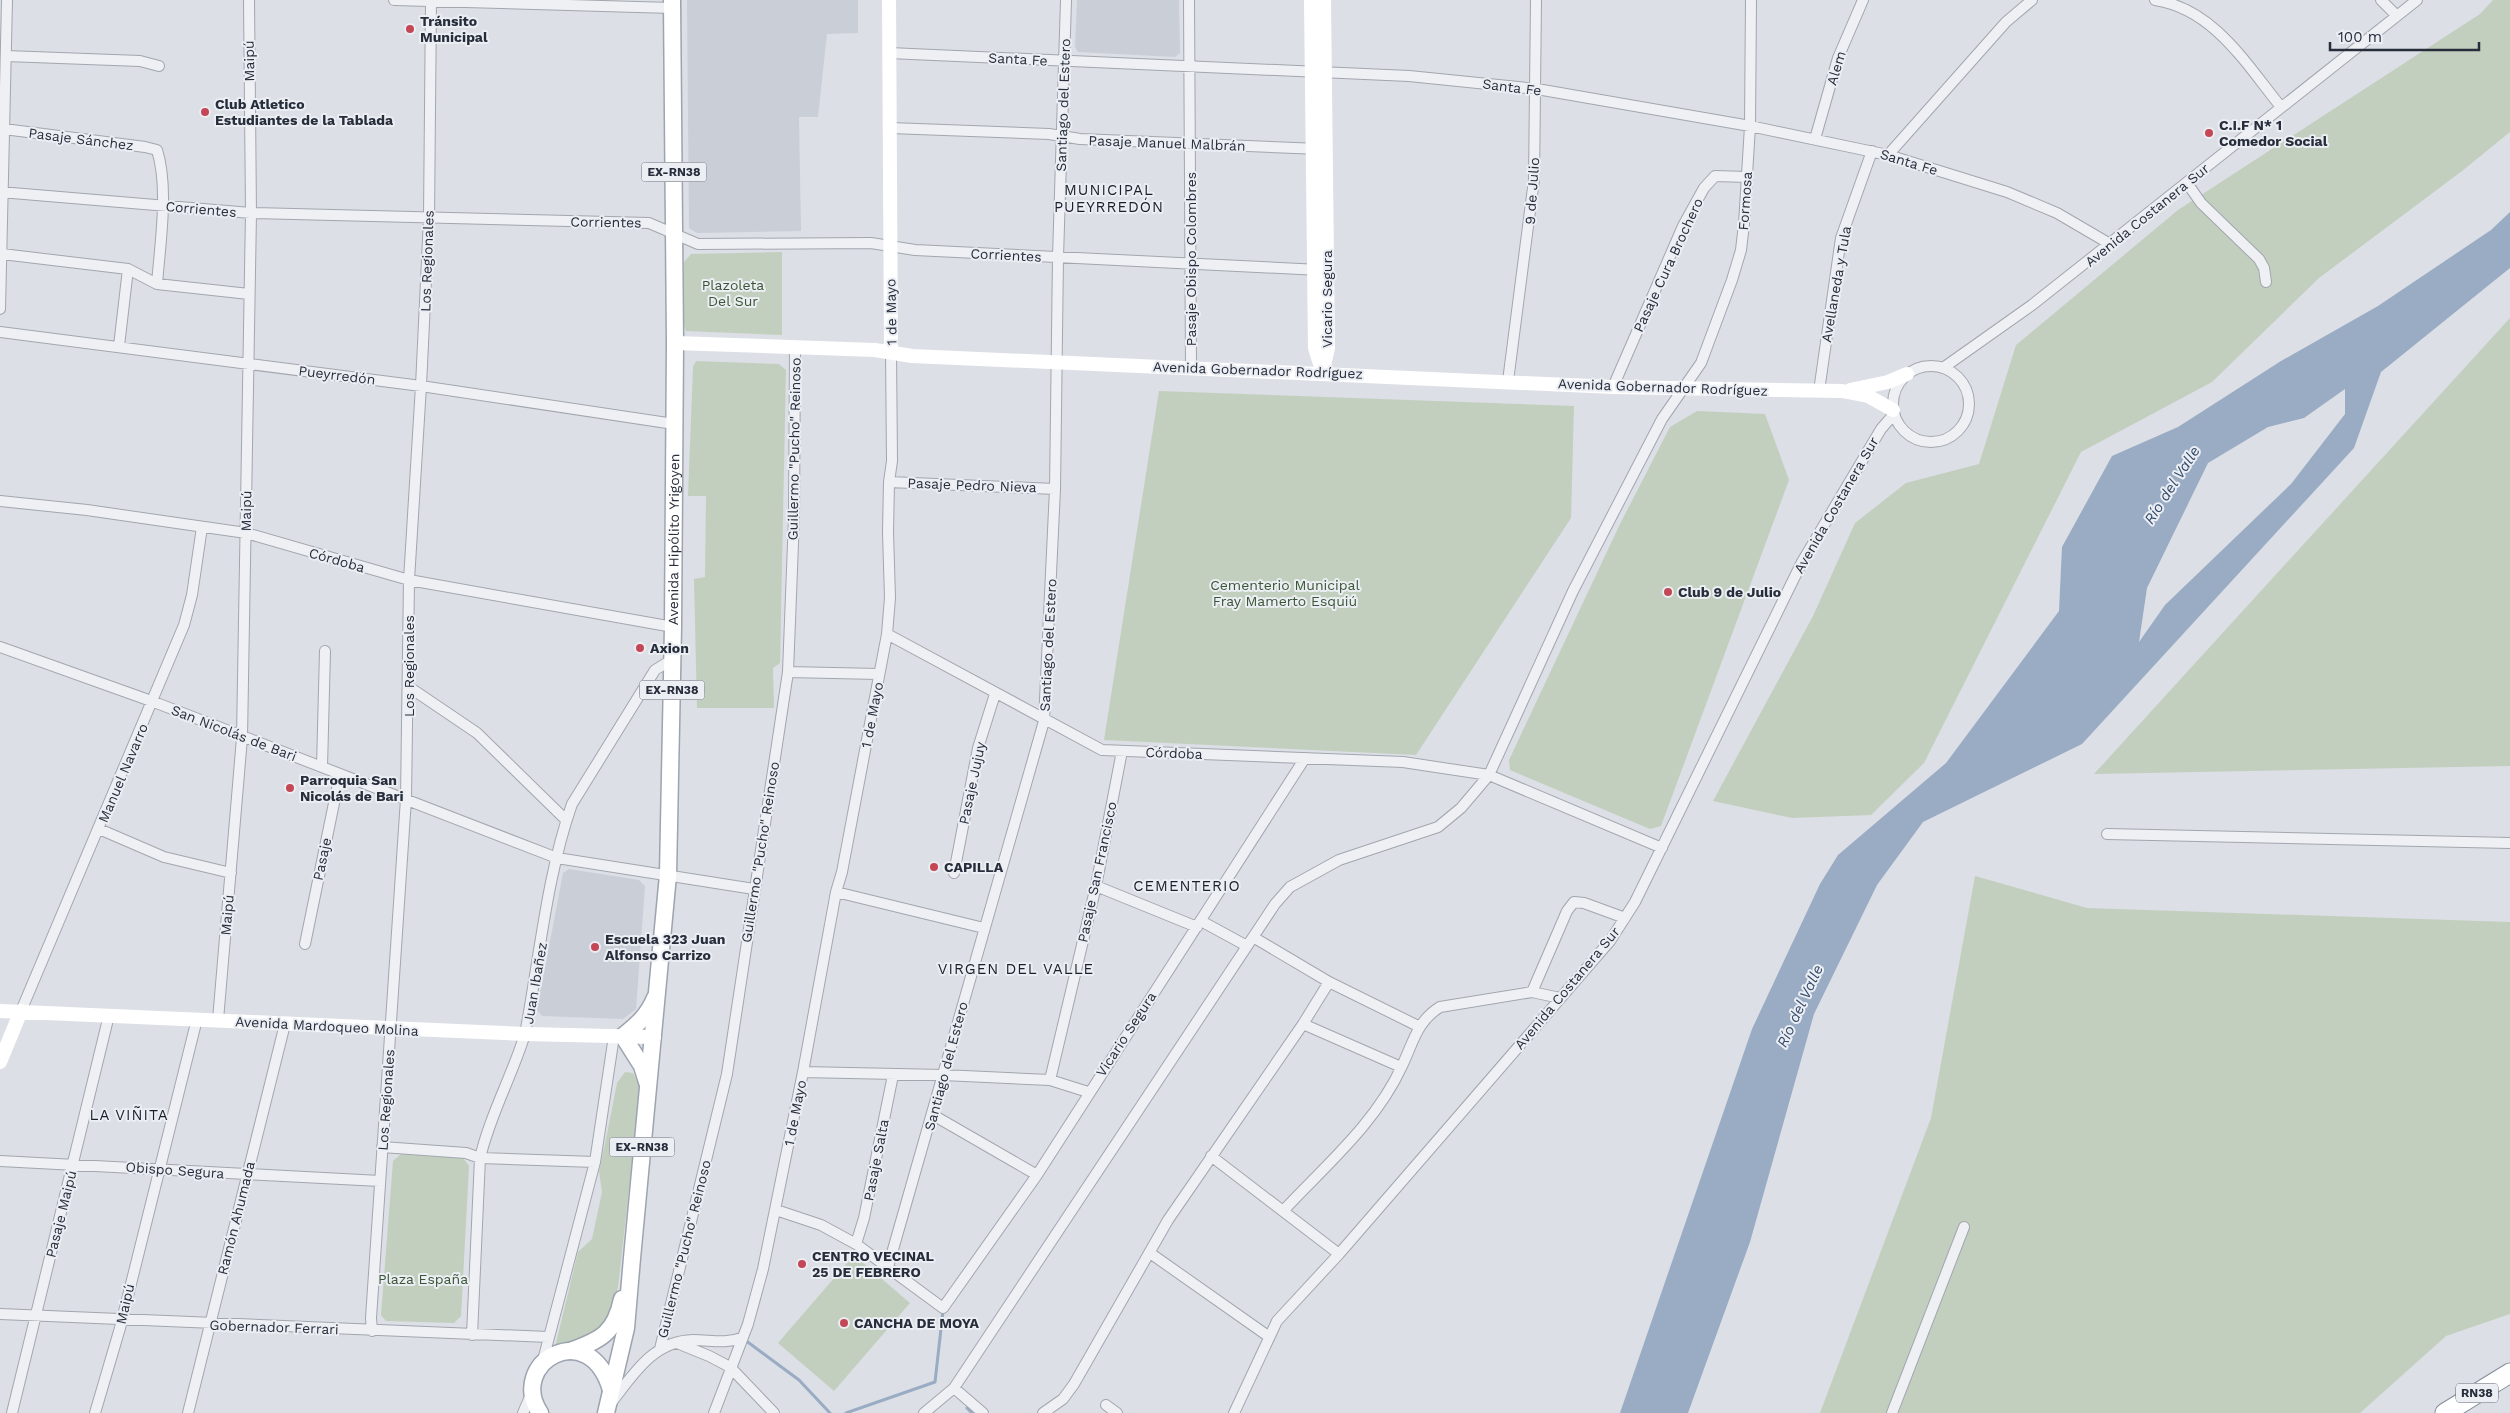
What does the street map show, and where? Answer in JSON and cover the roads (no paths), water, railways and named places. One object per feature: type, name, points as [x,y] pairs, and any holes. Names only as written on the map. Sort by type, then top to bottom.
[{"type":"highway","name":"RN38","points":[[2444,1413],[2510,1373]]},
{"type":"main road","name":"Avenida Hipólito Yrigoyen","points":[[611,1390],[626,1328],[668,876],[673,659],[675,343],[672,4]]},
{"type":"main road","points":[[648,1086],[642,1066],[618,1036],[639,1024],[651,1008],[658,990]]},
{"type":"main road","name":"Avenida Hipólito Yrigoyen","points":[[570,1351],[588,1345],[606,1335],[615,1323],[632,1258]]},
{"type":"main road","points":[[570,1351],[581,1353],[600,1364],[606,1374],[611,1390]]},
{"type":"main road","name":"EX-RN38","points":[[542,1364],[552,1356],[570,1351]]},
{"type":"main road","points":[[533,1406],[534,1377],[542,1364]]},
{"type":"main road","name":"EX-RN38","points":[[606,1410],[611,1390]]},
{"type":"street","points":[[0,309],[2,254],[1,192],[7,0]]},
{"type":"street","name":"Maipú","points":[[218,1020],[242,738],[251,213],[249,0]]},
{"type":"street","points":[[394,0],[672,4]]},
{"type":"street","name":"1 de Mayo","points":[[714,1413],[756,1296],[776,1210],[887,634],[890,598],[888,482],[892,460],[889,0]]},
{"type":"street","name":"Santiago del Estero","points":[[888,1267],[933,1115],[984,928],[1044,721],[1056,489],[1058,257],[1066,0]]},
{"type":"street","name":"Pasaje Obispo Colombres","points":[[1189,0],[1192,368]]},
{"type":"street","name":"Vicario Segura","points":[[1311,0],[1318,72],[1321,270],[1328,348],[1323,373]]},
{"type":"street","name":"Vicario Segura","points":[[1318,72],[1324,0]]},
{"type":"street","name":"9 de Julio","points":[[1508,382],[1531,217],[1534,180],[1537,89],[1536,0]]},
{"type":"street","name":"Formosa","points":[[924,1413],[954,1388],[1246,946],[1275,904],[1290,887],[1339,860],[1438,827],[1461,808],[1489,775],[1573,591],[1662,419],[1701,363],[1739,257],[1744,224],[1750,126],[1751,0]]},
{"type":"street","name":"Alem","points":[[1815,139],[1838,58],[1863,0]]},
{"type":"street","points":[[1888,154],[2006,22],[2032,0]]},
{"type":"street","points":[[2155,0],[2170,2],[2188,10],[2212,26],[2227,41],[2281,107]]},
{"type":"street","points":[[2381,0],[2397,16]]},
{"type":"street","name":"Avenida Costanera Sur","points":[[1943,368],[2024,311],[2417,0]]},
{"type":"street","name":"Los Regionales","points":[[372,1331],[382,1147],[406,799],[409,580],[422,386],[429,218],[431,1]]},
{"type":"street","name":"Santa Fe","points":[[889,53],[1409,76],[1537,89],[1750,126],[1888,154],[2007,192],[2057,213],[2110,244]]},
{"type":"street","points":[[6,56],[140,61],[159,66]]},
{"type":"street","name":"Pasaje Manuel Malbrán","points":[[890,128],[1049,134],[1063,137],[1319,149]]},
{"type":"street","name":"Pasaje Sánchez","points":[[4,129],[157,150],[160,162],[162,206]]},
{"type":"street","name":"Avellaneda y Tula","points":[[1819,391],[1841,238],[1872,151]]},
{"type":"street","name":"Pasaje Cura Brochero","points":[[1613,387],[1683,226],[1704,188],[1715,176],[1747,177]]},
{"type":"street","points":[[2187,183],[2201,204],[2259,259],[2264,268],[2266,282]]},
{"type":"street","name":"Corrientes","points":[[1,192],[251,213],[649,222],[698,244],[871,243],[915,250],[1321,270]]},
{"type":"street","points":[[157,284],[162,206]]},
{"type":"street","points":[[2,254],[128,269],[157,284],[249,294]]},
{"type":"street","points":[[119,346],[128,269]]},
{"type":"street","name":"Pueyrredón","points":[[0,332],[422,386],[674,424]]},
{"type":"street","name":"Avenida Gobernador Rodríguez","points":[[675,343],[891,352],[912,356],[1683,390],[1842,391],[1876,385],[1907,374]]},
{"type":"street","name":"Guillermo \"Pucho\" Reinoso","points":[[660,1349],[727,1074],[788,672],[794,518],[795,347]]},
{"type":"street","points":[[1924,366],[1943,368],[1957,376],[1968,396],[1966,419],[1958,432],[1936,442],[1921,441],[1907,434],[1894,412],[1894,392],[1907,374],[1924,366]]},
{"type":"street","name":"Avenida Gobernador Rodríguez","points":[[1842,391],[1868,396],[1894,412]]},
{"type":"street","name":"Avenida Costanera Sur","points":[[1234,1413],[1268,1336],[1285,1312],[1339,1254],[1610,941],[1636,902],[1802,562],[1881,429],[1894,412]]},
{"type":"street","name":"Pasaje Pedro Nieva","points":[[888,482],[1056,489]]},
{"type":"street","name":"Córdoba","points":[[0,501],[87,510],[246,534],[409,580],[673,627]]},
{"type":"street","name":"Manuel Navarro","points":[[21,1011],[154,702],[184,625],[192,594],[202,527]]},
{"type":"street","name":"Córdoba","points":[[887,634],[1044,721],[1102,750],[1403,762],[1489,775],[1662,848]]},
{"type":"street","name":"San Nicolás de Bari","points":[[0,647],[154,702],[242,738],[557,858],[754,889]]},
{"type":"street","points":[[322,767],[325,651]]},
{"type":"street","name":"Juan Ibañez","points":[[472,1335],[480,1158],[485,1136],[518,1059],[526,1034],[557,858],[566,820],[572,804],[655,670],[673,659]]},
{"type":"street","points":[[788,672],[880,674]]},
{"type":"street","points":[[409,687],[477,733],[566,820]]},
{"type":"street","name":"Pasaje Jujuy","points":[[954,873],[978,748],[995,694]]},
{"type":"street","name":"Pasaje San Francisco","points":[[1050,1080],[1096,886],[1122,751]]},
{"type":"street","name":"Vicario Segura","points":[[888,1267],[943,1308],[1037,1174],[1088,1092],[1199,924],[1305,758]]},
{"type":"street","name":"Pasaje","points":[[305,944],[340,774]]},
{"type":"street","points":[[99,829],[164,857],[231,874]]},
{"type":"street","points":[[2107,834],[2510,843]]},
{"type":"street","points":[[1096,886],[1199,924],[1246,946]]},
{"type":"street","points":[[836,892],[984,928]]},
{"type":"street","points":[[1532,992],[1567,911],[1574,902],[1625,918]]},
{"type":"street","points":[[1253,937],[1329,982],[1418,1026]]},
{"type":"street","points":[[1043,1413],[1063,1399],[1074,1384],[1150,1253],[1211,1156],[1303,1024],[1329,982]]},
{"type":"street","points":[[1284,1210],[1367,1123],[1401,1067],[1418,1026],[1430,1013],[1440,1007],[1532,992],[1560,998]]},
{"type":"street","name":"Avenida Mardoqueo Molina","points":[[0,1011],[391,1029],[654,1037]]},
{"type":"street","points":[[0,1062],[21,1011]]},
{"type":"street","name":"Pasaje Maipú","points":[[12,1413],[109,1015]]},
{"type":"street","name":"Maipú","points":[[95,1413],[121,1319],[197,1020]]},
{"type":"street","name":"Ramón Ahumada","points":[[188,1413],[285,1024]]},
{"type":"street","points":[[1303,1024],[1401,1067]]},
{"type":"street","points":[[542,1364],[595,1162],[618,1036]]},
{"type":"street","points":[[803,1072],[943,1075],[1050,1080],[1088,1092]]},
{"type":"street","name":"Pasaje Salta","points":[[856,1244],[864,1218],[893,1075]]},
{"type":"street","points":[[933,1115],[1037,1174]]},
{"type":"street","points":[[382,1147],[466,1153],[480,1158],[595,1162]]},
{"type":"street","points":[[1211,1156],[1249,1186],[1284,1210],[1339,1254]]},
{"type":"street","name":"Obispo Segura","points":[[0,1161],[159,1168],[247,1175],[259,1173],[380,1181]]},
{"type":"street","points":[[776,1210],[821,1225],[856,1244],[888,1267]]},
{"type":"street","points":[[1892,1413],[1964,1227]]},
{"type":"street","points":[[1150,1253],[1268,1336]]},
{"type":"street","name":"Gobernador Ferrari","points":[[0,1314],[548,1337]]},
{"type":"street","points":[[606,1410],[639,1366],[660,1349],[691,1340],[726,1342],[742,1338]]},
{"type":"street","points":[[676,1343],[709,1356],[730,1367],[774,1413]]},
{"type":"street","points":[[954,1388],[983,1413]]},
{"type":"street","points":[[1106,1405],[1117,1413]]},
{"type":"water","name":"Río del Valle","points":[[2510,212],[2510,268],[2381,372],[2354,448],[2082,744],[1923,822],[1877,885],[1814,1014],[1750,1242],[1688,1413],[1620,1413],[1752,1029],[1820,884],[1838,855],[1946,763],[2059,611],[2062,547],[2112,456],[2178,427],[2281,361],[2378,306],[2491,230]],"holes":[[[2345,389],[2345,414],[2291,484],[2165,605],[2139,642],[2147,588],[2208,463],[2268,427],[2304,418]]]},
{"type":"waterway","points":[[846,1413],[935,1382],[943,1311]]},
{"type":"waterway","points":[[745,1340],[799,1380],[830,1413]]},
{"type":"waterway","points":[[967,1408],[972,1413]]},
{"type":"place","name":"Tránsito Municipal","points":[[410,29]]},
{"type":"place","name":"Club Atletico Estudiantes de la Tablada","points":[[205,112]]},
{"type":"place","name":"C.I.F N* 1 Comedor Social","points":[[2209,133]]},
{"type":"place","name":"Club 9 de Julio","points":[[1668,592]]},
{"type":"place","name":"Axion","points":[[640,648]]},
{"type":"place","name":"Parroquia San Nicolás de Bari","points":[[290,788]]},
{"type":"place","name":"CAPILLA","points":[[934,867]]},
{"type":"place","name":"Escuela 323 Juan Alfonso Carrizo","points":[[595,947]]},
{"type":"place","name":"CENTRO VECINAL 25 DE FEBRERO","points":[[802,1264]]},
{"type":"place","name":"CANCHA DE MOYA","points":[[844,1323]]},
{"type":"district","name":"MUNICIPAL PUEYRREDÓN","points":[[1109,198]]},
{"type":"district","name":"CEMENTERIO","points":[[1187,886]]},
{"type":"district","name":"VIRGEN DEL VALLE","points":[[1016,969]]},
{"type":"district","name":"LA VIÑITA","points":[[129,1115]]},
{"type":"park label","name":"Plazoleta Del Sur","points":[[733,294]]},
{"type":"park label","name":"Cementerio Municipal Fray Mamerto Esquiú","points":[[1285,594]]},
{"type":"park label","name":"Plaza España","points":[[423,1279]]}]
